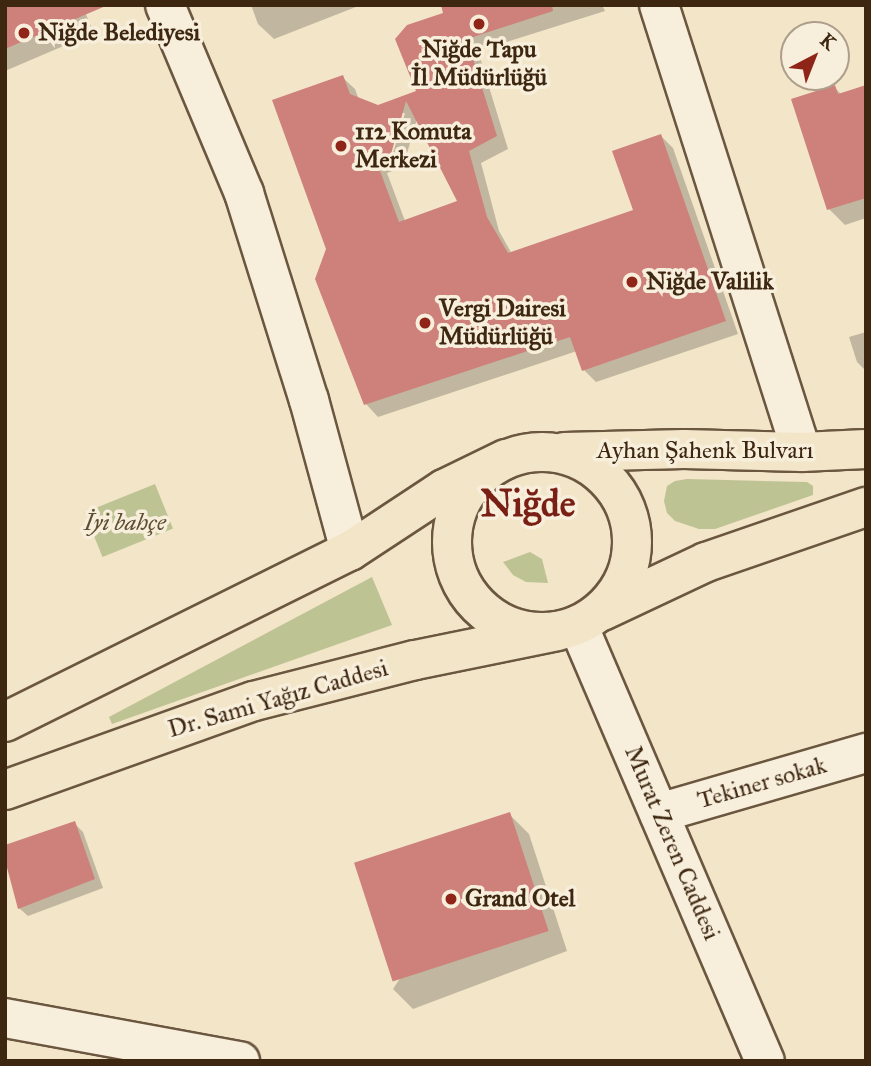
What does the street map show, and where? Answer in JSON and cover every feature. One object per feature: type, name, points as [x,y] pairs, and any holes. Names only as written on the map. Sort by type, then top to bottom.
[{"type":"main road","name":"Ayhan Şahenk Bulvarı","points":[[545,452],[684,449],[802,452],[866,449]]},
{"type":"main road","points":[[5,722],[350,551],[444,489],[506,459],[545,452],[583,462],[600,473],[614,487],[630,523],[630,562],[624,581],[613,598],[578,623]]},
{"type":"main road","points":[[506,459],[482,475],[461,500],[451,543],[454,565],[463,586],[476,604],[493,618],[513,628],[535,632],[578,623],[706,562],[866,507]]},
{"type":"main road","name":"Dr. Sami Yağız Caddesi","points":[[5,790],[254,701],[402,663],[578,623]]},
{"type":"street","points":[[165,5],[244,193],[309,400],[350,551]]},
{"type":"street","points":[[659,5],[802,452]]},
{"type":"street","name":"Murat Zeren Caddesi","points":[[578,623],[765,1061]]},
{"type":"street","name":"Tekiner sokak","points":[[659,813],[866,753]]},
{"type":"street","points":[[5,1018],[200,1058],[240,1061]]},
{"type":"green space","points":[[687,479],[807,482],[813,486],[813,495],[715,529],[699,529],[675,521],[667,513],[664,501],[667,486]]},
{"type":"green space","name":"İyi bahçe","points":[[155,484],[173,529],[103,557],[85,512]]},
{"type":"green space","points":[[530,552],[542,559],[548,583],[526,582],[513,575],[503,562]]},
{"type":"green space","points":[[372,577],[392,625],[112,724],[109,717]]},
{"type":"building","name":"Niğde Belediyesi","points":[[5,5],[108,5],[5,49]]},
{"type":"building","points":[[441,5],[552,5],[553,11],[467,39],[497,136],[469,151],[487,217],[508,253],[633,210],[612,151],[661,134],[726,321],[582,371],[570,337],[364,405],[315,279],[326,249],[272,100],[343,75],[350,94],[378,105],[416,91],[395,39],[407,25],[443,13]],"holes":[[[406,101],[457,201],[399,222],[376,160],[391,154]]]},
{"type":"building","points":[[866,85],[866,198],[827,210],[791,99],[816,91],[837,91],[838,94]]},
{"type":"building","name":"Grand Otel","points":[[510,812],[549,931],[393,982],[354,863]]},
{"type":"building","points":[[75,821],[95,879],[18,909],[5,860],[5,845]]},
{"type":"place","name":"Niğde Tapu İl Müdürlüğü","points":[[479,24]]},
{"type":"place","name":"Niğde Belediyesi","points":[[24,33]]},
{"type":"place","name":"112 Komuta Merkezi","points":[[341,146]]},
{"type":"place","name":"Niğde Valilik","points":[[632,282]]},
{"type":"place","name":"Vergi Dairesi Müdürlüğü","points":[[425,323]]},
{"type":"place","name":"Grand Otel","points":[[451,899]]},
{"type":"district","name":"Niğde","points":[[528,504]]}]
